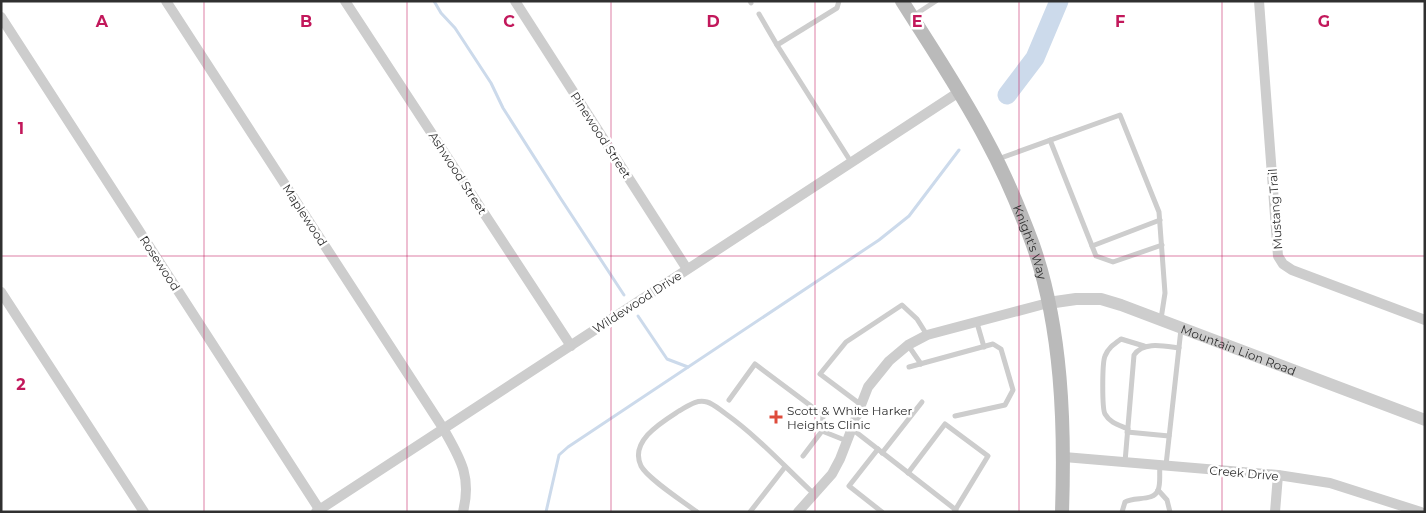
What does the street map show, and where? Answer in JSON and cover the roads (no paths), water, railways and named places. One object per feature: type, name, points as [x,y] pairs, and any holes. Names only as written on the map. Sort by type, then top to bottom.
[{"type":"main road","name":"Knight's Way","points":[[902,1],[988,142],[1033,247],[1048,303],[1059,375],[1064,457],[1062,512]]},
{"type":"street","name":"Maplewood","points":[[166,1],[443,428],[459,456],[466,477],[467,491],[463,512]]},
{"type":"street","name":"Ashwood Street","points":[[345,1],[571,346]]},
{"type":"street","name":"Pinewood Street","points":[[515,1],[687,269]]},
{"type":"street","name":"Mustang Trail","points":[[1259,1],[1278,256],[1283,264],[1292,270],[1425,320]]},
{"type":"street","name":"Rosewood","points":[[1,17],[318,510]]},
{"type":"street","name":"Wildewood Drive","points":[[318,510],[959,92]]},
{"type":"street","points":[[1,292],[144,512]]},
{"type":"street","name":"Mountain Lion Road","points":[[1048,303],[1076,298],[1101,299],[1161,319],[1425,420]]},
{"type":"street","points":[[798,512],[832,474],[840,460],[868,386],[889,361],[908,346],[928,335],[1048,303]]},
{"type":"street","name":"Creek Drive","points":[[1064,457],[1278,475],[1330,483],[1421,512]]},
{"type":"street","points":[[1274,512],[1278,475]]},
{"type":"lane","points":[[777,46],[837,8],[839,1]]},
{"type":"lane","points":[[912,17],[936,1]]},
{"type":"lane","points":[[759,14],[777,46],[851,162]]},
{"type":"lane","points":[[996,160],[1120,115],[1159,212],[1166,293],[1161,319]]},
{"type":"lane","points":[[1050,140],[1096,256],[1113,262],[1162,245]]},
{"type":"lane","points":[[1092,246],[1160,220]]},
{"type":"lane","points":[[860,404],[820,374],[846,342],[902,305],[928,335]]},
{"type":"lane","points":[[977,323],[984,347]]},
{"type":"lane","points":[[1122,512],[1125,502],[1130,499],[1150,498],[1158,490],[1169,436],[1181,327]]},
{"type":"lane","points":[[1169,436],[1127,431],[1112,423],[1104,413],[1102,367],[1104,356],[1111,346],[1120,339],[1144,346],[1179,348]]},
{"type":"lane","points":[[909,368],[993,344],[1001,349],[1013,390],[1005,405],[955,416]]},
{"type":"lane","points":[[908,346],[921,364]]},
{"type":"lane","points":[[1125,462],[1134,354],[1144,346]]},
{"type":"lane","points":[[728,400],[755,364],[823,415],[822,431],[802,456]]},
{"type":"lane","points":[[697,512],[650,476],[641,466],[639,453],[644,439],[658,424],[694,402],[701,400],[709,402],[739,424],[814,494]]},
{"type":"lane","points":[[882,512],[849,486],[922,402]]},
{"type":"lane","points":[[852,428],[955,511],[988,456],[945,424],[908,473]]},
{"type":"lane","points":[[822,431],[847,441]]},
{"type":"lane","points":[[750,512],[785,467]]},
{"type":"lane","points":[[1158,490],[1168,500],[1170,512]]},
{"type":"waterway","points":[[434,1],[441,13],[455,28],[491,83],[503,108],[624,295]]},
{"type":"waterway","points":[[1007,95],[1035,58],[1059,1]]},
{"type":"waterway","points":[[546,512],[559,455],[568,447],[879,240],[909,216],[959,150]]},
{"type":"waterway","points":[[638,316],[667,359],[688,367]]},
{"type":"place","name":"Scott & White Harker Heights Clinic","points":[[776,417]]}]
